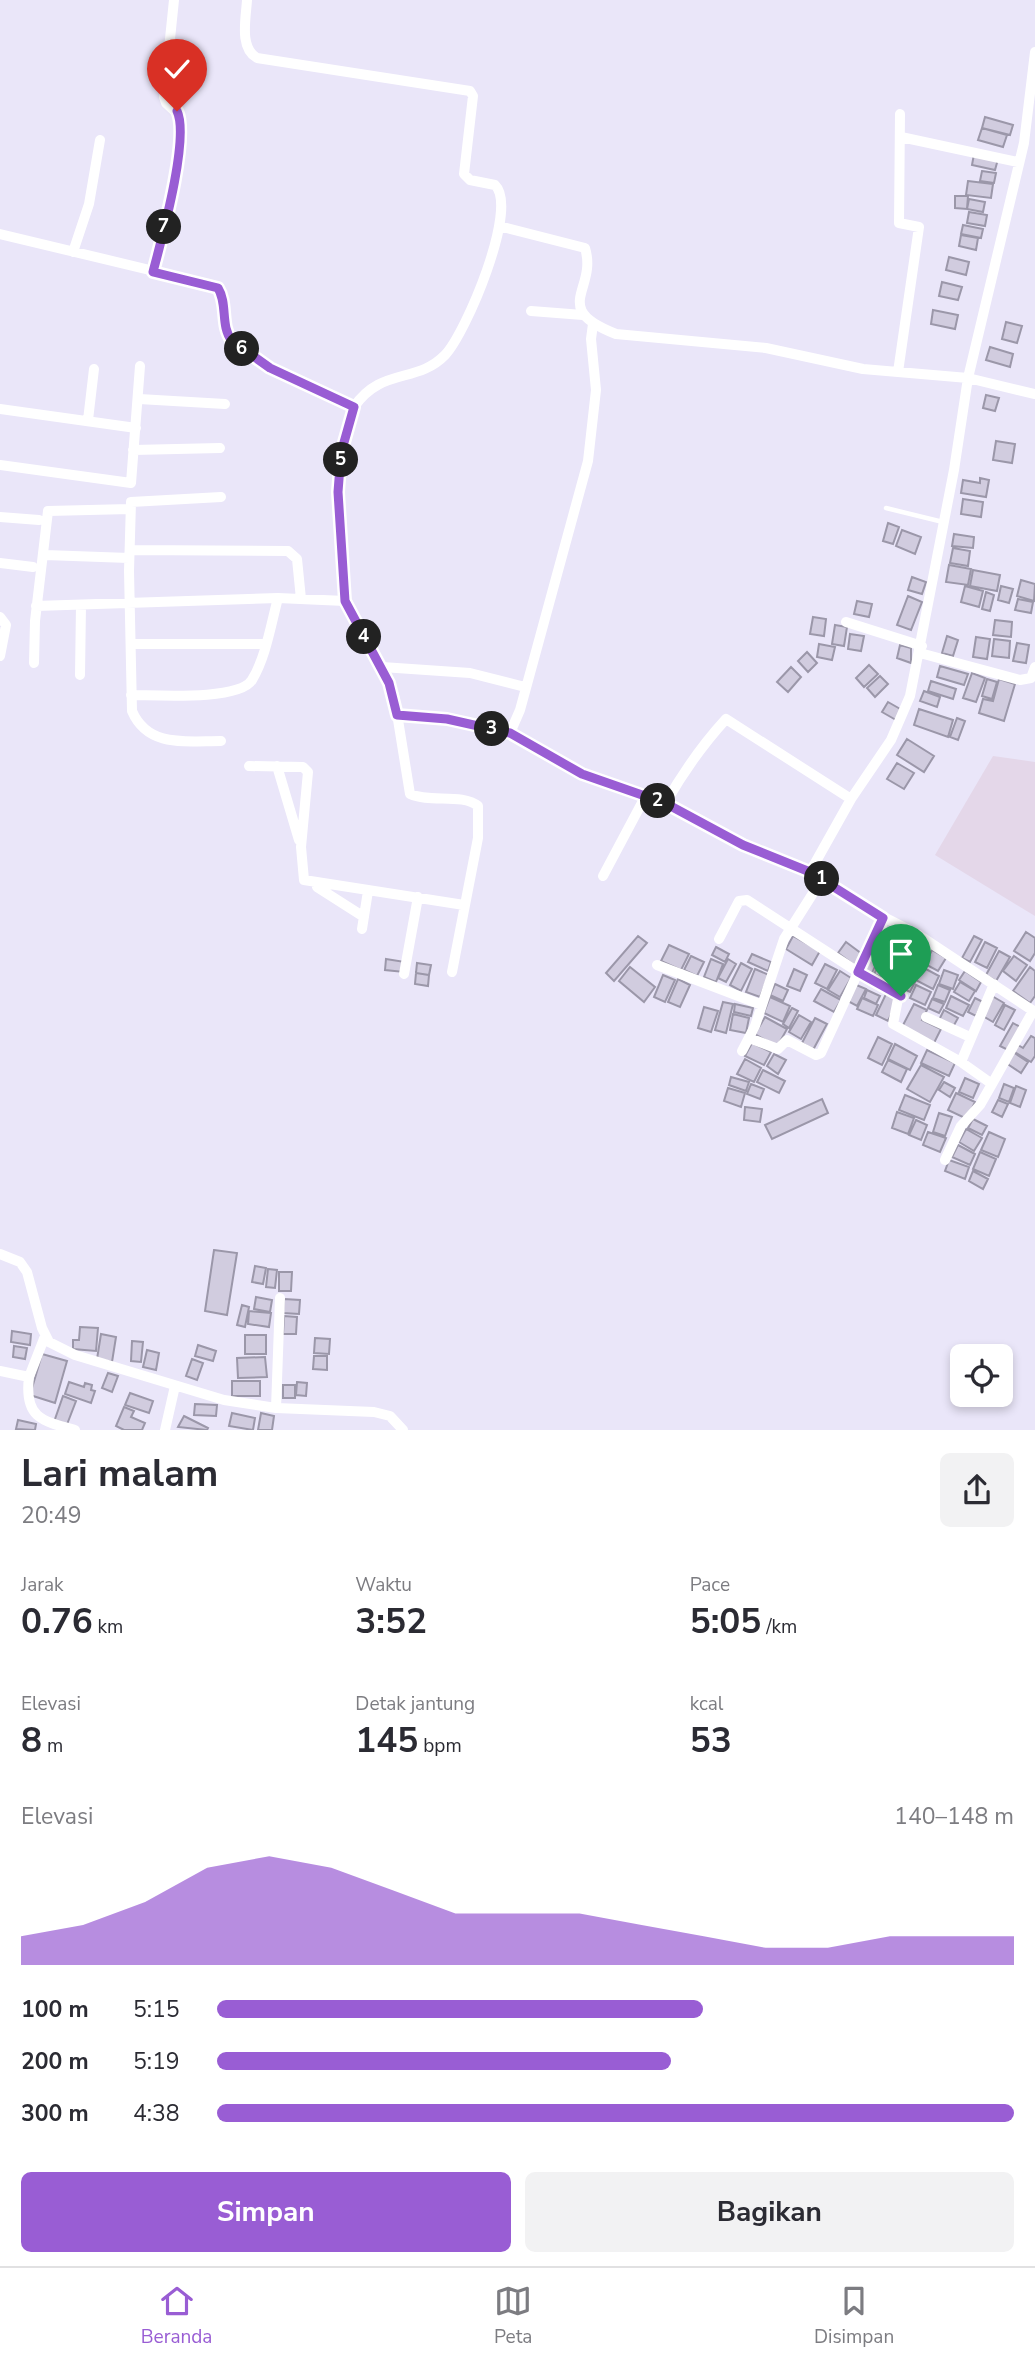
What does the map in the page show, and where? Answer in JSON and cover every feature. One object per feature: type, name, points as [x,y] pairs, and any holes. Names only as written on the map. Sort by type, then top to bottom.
[{"type":"street","points":[[153,272],[173,186],[180,127],[179,115],[166,103],[164,97],[174,0]]},
{"type":"street","points":[[247,0],[245,40],[248,50],[257,58],[470,90],[473,96],[464,174],[470,180],[498,187],[502,206],[493,253],[446,354],[414,372],[379,382],[362,395],[354,407],[341,453],[338,492],[345,601],[382,667],[394,695],[410,794],[441,800],[470,801],[478,806],[478,838],[452,972]]},
{"type":"street","points":[[810,872],[850,799],[901,722],[921,650],[968,378],[1031,108],[1035,52]]},
{"type":"street","points":[[898,372],[919,226],[899,223],[900,114]]},
{"type":"street","points":[[901,137],[1018,162]]},
{"type":"street","points":[[73,252],[89,204],[100,140]]},
{"type":"street","points":[[499,226],[585,248],[588,257],[580,300],[583,315],[593,324],[626,337],[766,348],[838,364],[968,378],[1034,394]]},
{"type":"street","points":[[0,234],[218,288],[223,299],[228,335],[232,341],[270,368],[354,407]]},
{"type":"street","points":[[531,311],[583,315]]},
{"type":"street","points":[[510,733],[588,461],[596,390],[591,339],[593,324]]},
{"type":"street","points":[[0,465],[131,483],[140,366]]},
{"type":"street","points":[[88,420],[94,369]]},
{"type":"street","points":[[139,400],[225,404]]},
{"type":"street","points":[[0,409],[136,428]]},
{"type":"street","points":[[133,450],[220,448]]},
{"type":"street","points":[[221,497],[131,502],[129,554],[131,695],[132,711],[138,725],[157,738],[221,741]]},
{"type":"street","points":[[34,663],[36,606],[45,555],[48,511],[130,509]]},
{"type":"street","points":[[0,517],[39,520]]},
{"type":"street","points":[[45,555],[288,551],[297,558],[301,599]]},
{"type":"street","points":[[0,563],[33,566]]},
{"type":"street","points":[[36,606],[278,598],[345,601]]},
{"type":"street","points":[[131,695],[198,695],[245,688],[252,680],[278,598]]},
{"type":"street","points":[[80,675],[81,605]]},
{"type":"street","points":[[0,617],[6,625],[0,656]]},
{"type":"street","points":[[846,622],[921,650],[1020,680],[1031,678],[1035,667]]},
{"type":"street","points":[[131,644],[265,644]]},
{"type":"street","points":[[382,667],[470,673],[525,687]]},
{"type":"street","points":[[397,715],[447,719],[510,733],[582,774],[665,803],[743,845],[810,872],[883,918],[917,934],[1034,1011],[980,1105],[961,1126],[945,1160]]},
{"type":"street","points":[[665,803],[686,768],[698,757],[726,719],[850,799]]},
{"type":"street","points":[[249,766],[303,767],[308,772],[301,847],[303,879],[364,917]]},
{"type":"street","points":[[277,766],[301,847]]},
{"type":"street","points":[[603,876],[645,797]]},
{"type":"street","points":[[742,1051],[762,1005],[777,955],[789,929],[822,879]]},
{"type":"street","points":[[313,884],[464,905]]},
{"type":"street","points":[[362,929],[368,891]]},
{"type":"street","points":[[404,974],[418,897]]},
{"type":"street","points":[[719,939],[743,899],[858,972],[900,994],[901,999],[892,1020],[893,1024],[961,1062],[992,1084]]},
{"type":"street","points":[[749,1038],[778,1049],[787,1040],[819,1054],[883,918]]},
{"type":"street","points":[[657,965],[762,1005]]},
{"type":"street","points":[[961,1062],[993,984]]},
{"type":"street","points":[[926,1017],[970,1037]]},
{"type":"street","points":[[0,1254],[20,1262],[27,1272],[49,1342],[75,1355],[224,1400],[276,1408],[374,1412],[390,1416],[403,1430]]},
{"type":"street","points":[[276,1408],[280,1298]]},
{"type":"street","points":[[45,1336],[29,1377],[28,1398],[33,1412],[39,1418],[75,1430]]},
{"type":"street","points":[[0,1371],[29,1377]]},
{"type":"street","points":[[165,1430],[174,1386]]},
{"type":"lane","points":[[886,508],[943,522]]},
{"type":"shaded area","points":[[993,756],[1035,762],[1035,916],[935,855]]},
{"type":"building","points":[[985,117],[1013,125],[1010,135],[982,128]]},
{"type":"building","points":[[982,128],[1007,135],[1003,147],[978,140]]},
{"type":"building","points":[[974,154],[998,159],[995,170],[972,165]]},
{"type":"building","points":[[982,171],[996,173],[994,183],[980,181]]},
{"type":"building","points":[[968,181],[993,184],[991,198],[966,195]]},
{"type":"building","points":[[955,196],[968,196],[967,209],[955,208]]},
{"type":"building","points":[[969,199],[985,202],[983,212],[967,209]]},
{"type":"building","points":[[969,212],[987,215],[985,226],[967,223]]},
{"type":"building","points":[[963,225],[983,229],[981,238],[961,234]]},
{"type":"building","points":[[961,235],[978,238],[976,250],[959,246]]},
{"type":"building","points":[[949,257],[969,262],[966,275],[946,270]]},
{"type":"building","points":[[942,282],[962,287],[958,300],[939,296]]},
{"type":"building","points":[[933,310],[958,315],[955,329],[931,324]]},
{"type":"building","points":[[1006,322],[1022,326],[1017,343],[1002,339]]},
{"type":"building","points":[[990,347],[1013,354],[1010,367],[986,360]]},
{"type":"building","points":[[986,395],[999,398],[995,411],[983,408]]},
{"type":"building","points":[[996,441],[1015,444],[1012,463],[993,460]]},
{"type":"building","points":[[980,478],[989,480],[986,497],[961,493],[963,480],[980,483]]},
{"type":"building","points":[[963,499],[983,502],[981,517],[961,514]]},
{"type":"building","points":[[888,523],[899,527],[893,544],[883,541]]},
{"type":"building","points":[[902,530],[921,537],[915,554],[896,546]]},
{"type":"building","points":[[954,534],[974,537],[973,548],[952,546]]},
{"type":"building","points":[[953,548],[970,551],[968,566],[950,563]]},
{"type":"building","points":[[949,565],[971,569],[968,585],[946,582]]},
{"type":"building","points":[[973,570],[1000,575],[997,591],[970,586]]},
{"type":"building","points":[[912,577],[926,582],[922,594],[908,590]]},
{"type":"building","points":[[1021,580],[1035,584],[1034,601],[1017,596]]},
{"type":"building","points":[[965,586],[983,591],[979,607],[961,602]]},
{"type":"building","points":[[1001,586],[1013,589],[1009,603],[998,600]]},
{"type":"building","points":[[986,592],[994,595],[990,611],[982,609]]},
{"type":"building","points":[[908,596],[922,602],[911,630],[897,625]]},
{"type":"building","points":[[1018,599],[1033,602],[1031,613],[1015,610]]},
{"type":"building","points":[[857,601],[872,604],[869,617],[854,614]]},
{"type":"building","points":[[813,617],[826,619],[824,636],[810,634]]},
{"type":"building","points":[[995,620],[1012,622],[1011,637],[993,635]]},
{"type":"building","points":[[835,625],[847,627],[844,646],[832,644]]},
{"type":"building","points":[[850,634],[864,636],[861,651],[848,649]]},
{"type":"building","points":[[947,636],[958,640],[953,656],[942,653]]},
{"type":"building","points":[[976,637],[990,639],[987,659],[973,657]]},
{"type":"building","points":[[994,639],[1010,641],[1009,658],[992,656]]},
{"type":"building","points":[[1017,643],[1029,645],[1026,663],[1013,661]]},
{"type":"building","points":[[819,644],[835,647],[832,660],[817,657]]},
{"type":"building","points":[[900,645],[911,648],[911,663],[897,658]]},
{"type":"building","points":[[807,652],[817,663],[808,672],[798,661]]},
{"type":"building","points":[[869,665],[878,674],[864,687],[856,678]]},
{"type":"building","points":[[940,666],[968,674],[964,685],[937,677]]},
{"type":"building","points":[[791,667],[801,677],[788,692],[777,682]]},
{"type":"building","points":[[972,673],[985,678],[976,702],[963,698]]},
{"type":"building","points":[[880,676],[888,684],[875,697],[867,688]]},
{"type":"building","points":[[987,679],[997,682],[992,699],[982,696]]},
{"type":"building","points":[[999,679],[1015,684],[1004,721],[979,713],[983,699],[993,701]]},
{"type":"building","points":[[931,681],[956,689],[953,699],[928,691]]},
{"type":"building","points":[[924,691],[940,697],[937,707],[920,701]]},
{"type":"building","points":[[888,702],[902,710],[896,720],[882,712]]},
{"type":"building","points":[[919,709],[953,720],[948,737],[914,725]]},
{"type":"building","points":[[957,718],[965,721],[958,740],[950,737]]},
{"type":"building","points":[[907,739],[934,756],[924,772],[897,755]]},
{"type":"building","points":[[897,763],[914,773],[904,789],[887,779]]},
{"type":"building","points":[[896,931],[906,936],[885,979],[874,974]]},
{"type":"building","points":[[1026,932],[1035,938],[1035,953],[1030,961],[1014,951]]},
{"type":"building","points":[[638,936],[647,943],[614,981],[606,973]]},
{"type":"building","points":[[793,936],[820,951],[812,965],[786,949]]},
{"type":"building","points":[[974,936],[982,940],[970,962],[962,958]]},
{"type":"building","points":[[846,942],[862,954],[854,965],[838,953]]},
{"type":"building","points":[[985,942],[997,948],[987,968],[975,962]]},
{"type":"building","points":[[669,945],[689,954],[681,970],[661,961]]},
{"type":"building","points":[[716,947],[729,954],[725,962],[712,955]]},
{"type":"building","points":[[872,947],[882,952],[871,975],[860,970]]},
{"type":"building","points":[[932,950],[946,958],[938,971],[925,964]]},
{"type":"building","points":[[999,951],[1010,957],[996,981],[986,975]]},
{"type":"building","points":[[752,954],[771,962],[768,971],[748,962]]},
{"type":"building","points":[[691,956],[704,962],[697,976],[684,970]]},
{"type":"building","points":[[1014,956],[1027,965],[1016,981],[1003,971]]},
{"type":"building","points":[[386,959],[405,962],[404,972],[385,970]]},
{"type":"building","points":[[711,959],[723,964],[716,982],[704,977]]},
{"type":"building","points":[[728,959],[736,964],[726,982],[718,978]]},
{"type":"building","points":[[909,960],[939,976],[933,989],[916,980],[910,992],[896,985]]},
{"type":"building","points":[[417,963],[431,965],[429,975],[416,973]]},
{"type":"building","points":[[741,963],[752,969],[741,991],[730,985]]},
{"type":"building","points":[[825,964],[837,970],[827,989],[815,983]]},
{"type":"building","points":[[630,967],[655,987],[644,1002],[619,981]]},
{"type":"building","points":[[1030,967],[1035,971],[1035,996],[1030,1003],[1013,991]]},
{"type":"building","points":[[755,969],[769,975],[760,997],[746,992]]},
{"type":"building","points":[[794,969],[807,975],[800,991],[787,986]]},
{"type":"building","points":[[944,970],[958,975],[953,989],[939,984]]},
{"type":"building","points":[[840,971],[851,978],[840,997],[828,990]]},
{"type":"building","points":[[965,971],[981,982],[976,991],[959,980]]},
{"type":"building","points":[[416,973],[429,975],[428,986],[415,984]]},
{"type":"building","points":[[663,975],[675,980],[665,1002],[654,997]]},
{"type":"building","points":[[678,979],[690,985],[680,1007],[668,1002]]},
{"type":"building","points":[[960,982],[975,991],[969,1001],[954,992]]},
{"type":"building","points":[[775,984],[788,990],[783,1001],[770,995]]},
{"type":"building","points":[[854,984],[866,989],[857,1006],[846,1000]]},
{"type":"building","points":[[916,985],[931,992],[925,1005],[910,998]]},
{"type":"building","points":[[938,985],[950,990],[945,1002],[933,998]]},
{"type":"building","points":[[821,989],[841,1000],[834,1012],[814,1001]]},
{"type":"building","points":[[867,990],[880,996],[876,1004],[864,998]]},
{"type":"building","points":[[886,994],[898,999],[888,1021],[876,1015]]},
{"type":"building","points":[[951,996],[969,1005],[963,1016],[946,1008]]},
{"type":"building","points":[[992,996],[1004,1003],[993,1022],[981,1015]]},
{"type":"building","points":[[770,997],[790,1006],[783,1022],[764,1013]]},
{"type":"building","points":[[862,998],[878,1005],[873,1016],[857,1009]]},
{"type":"building","points":[[975,998],[983,1002],[976,1016],[968,1012]]},
{"type":"building","points":[[932,999],[944,1004],[939,1013],[928,1008]]},
{"type":"building","points":[[723,1002],[733,1004],[726,1033],[715,1030]]},
{"type":"building","points":[[735,1004],[753,1008],[751,1016],[734,1012]]},
{"type":"building","points":[[914,1004],[927,1010],[922,1020],[941,1029],[934,1043],[902,1027]]},
{"type":"building","points":[[1005,1005],[1015,1010],[1004,1030],[995,1025]]},
{"type":"building","points":[[704,1007],[718,1011],[711,1032],[698,1028]]},
{"type":"building","points":[[792,1008],[798,1011],[789,1028],[783,1024]]},
{"type":"building","points":[[944,1010],[958,1018],[953,1027],[939,1020]]},
{"type":"building","points":[[733,1014],[749,1018],[746,1033],[730,1030]]},
{"type":"building","points":[[799,1015],[811,1022],[801,1039],[789,1032]]},
{"type":"building","points":[[765,1017],[787,1029],[777,1047],[755,1034]]},
{"type":"building","points":[[815,1018],[827,1024],[813,1050],[802,1043]]},
{"type":"building","points":[[1013,1023],[1022,1028],[1010,1051],[1000,1046]]},
{"type":"building","points":[[1031,1036],[1035,1038],[1035,1056],[1031,1062],[1013,1051],[1018,1045],[1023,1048]]},
{"type":"building","points":[[878,1037],[892,1044],[882,1065],[868,1058]]},
{"type":"building","points":[[752,1043],[771,1052],[764,1065],[745,1056]]},
{"type":"building","points":[[895,1044],[917,1056],[910,1070],[888,1059]]},
{"type":"building","points":[[927,1050],[955,1063],[949,1076],[921,1063]]},
{"type":"building","points":[[1013,1052],[1028,1062],[1021,1073],[1006,1063]]},
{"type":"building","points":[[774,1054],[786,1060],[778,1074],[767,1066]]},
{"type":"building","points":[[745,1059],[761,1068],[754,1082],[737,1074]]},
{"type":"building","points":[[888,1060],[907,1069],[901,1082],[882,1072]]},
{"type":"building","points":[[921,1065],[944,1077],[930,1102],[907,1089]]},
{"type":"building","points":[[763,1070],[785,1081],[779,1093],[757,1082]]},
{"type":"building","points":[[731,1077],[749,1082],[746,1091],[729,1085]]},
{"type":"building","points":[[965,1078],[979,1084],[973,1098],[959,1092]]},
{"type":"building","points":[[944,1082],[955,1088],[950,1097],[939,1090]]},
{"type":"building","points":[[751,1084],[764,1089],[760,1099],[747,1094]]},
{"type":"building","points":[[1004,1084],[1014,1088],[1009,1102],[999,1098]]},
{"type":"building","points":[[1016,1086],[1026,1090],[1020,1107],[1010,1103]]},
{"type":"building","points":[[728,1088],[745,1093],[741,1107],[724,1101]]},
{"type":"building","points":[[956,1093],[975,1102],[967,1119],[948,1110]]},
{"type":"building","points":[[905,1095],[930,1105],[924,1120],[899,1110]]},
{"type":"building","points":[[822,1099],[828,1113],[772,1139],[765,1125]]},
{"type":"building","points":[[998,1100],[1008,1104],[1002,1117],[992,1112]]},
{"type":"building","points":[[745,1107],[762,1109],[760,1122],[744,1120]]},
{"type":"building","points":[[897,1112],[914,1118],[908,1134],[892,1128]]},
{"type":"building","points":[[939,1113],[952,1117],[945,1136],[933,1132]]},
{"type":"building","points":[[973,1119],[987,1126],[982,1135],[968,1128]]},
{"type":"building","points":[[916,1120],[927,1125],[921,1140],[909,1135]]},
{"type":"building","points":[[966,1129],[982,1138],[974,1151],[959,1142]]},
{"type":"building","points":[[928,1132],[946,1138],[940,1152],[923,1145]]},
{"type":"building","points":[[989,1132],[1005,1139],[998,1157],[981,1150]]},
{"type":"building","points":[[958,1145],[975,1154],[970,1165],[952,1157]]},
{"type":"building","points":[[980,1152],[996,1159],[989,1176],[973,1169]]},
{"type":"building","points":[[949,1160],[969,1167],[965,1179],[945,1171]]},
{"type":"building","points":[[973,1171],[988,1179],[983,1189],[969,1181]]},
{"type":"building","points":[[214,1250],[237,1253],[227,1315],[205,1311]]},
{"type":"building","points":[[255,1266],[266,1268],[263,1284],[252,1282]]},
{"type":"building","points":[[268,1269],[277,1270],[275,1288],[266,1287]]},
{"type":"building","points":[[279,1272],[292,1272],[291,1291],[279,1291]]},
{"type":"building","points":[[256,1297],[272,1300],[270,1312],[254,1309]]},
{"type":"building","points":[[284,1299],[300,1300],[299,1314],[283,1313]]},
{"type":"building","points":[[242,1305],[249,1307],[245,1327],[237,1325]]},
{"type":"building","points":[[249,1311],[271,1313],[269,1327],[248,1324]]},
{"type":"building","points":[[284,1316],[297,1317],[296,1334],[283,1334]]},
{"type":"building","points":[[80,1327],[98,1328],[96,1351],[73,1349],[73,1340],[79,1340]]},
{"type":"building","points":[[12,1331],[31,1334],[30,1345],[11,1342]]},
{"type":"building","points":[[101,1334],[116,1337],[112,1362],[97,1359]]},
{"type":"building","points":[[245,1335],[266,1335],[266,1354],[245,1354]]},
{"type":"building","points":[[315,1338],[330,1339],[329,1354],[314,1353]]},
{"type":"building","points":[[132,1341],[143,1342],[141,1362],[131,1361]]},
{"type":"building","points":[[198,1345],[216,1351],[213,1361],[195,1356]]},
{"type":"building","points":[[14,1346],[27,1348],[25,1359],[13,1357]]},
{"type":"building","points":[[147,1350],[159,1353],[156,1370],[143,1367]]},
{"type":"building","points":[[42,1354],[67,1361],[55,1403],[30,1395]]},
{"type":"building","points":[[314,1356],[327,1356],[327,1370],[313,1369]]},
{"type":"building","points":[[265,1357],[267,1377],[238,1378],[237,1358]]},
{"type":"building","points":[[192,1359],[203,1363],[197,1380],[186,1376]]},
{"type":"building","points":[[108,1373],[118,1376],[112,1392],[102,1388]]},
{"type":"building","points":[[232,1381],[260,1381],[260,1396],[232,1396]]},
{"type":"building","points":[[69,1382],[84,1387],[85,1383],[92,1385],[91,1390],[95,1391],[91,1403],[65,1394]]},
{"type":"building","points":[[297,1382],[307,1383],[306,1396],[296,1395]]},
{"type":"building","points":[[283,1385],[295,1385],[295,1398],[283,1398]]},
{"type":"building","points":[[130,1393],[153,1401],[149,1413],[125,1405]]},
{"type":"building","points":[[63,1396],[76,1401],[66,1427],[54,1422]]},
{"type":"building","points":[[195,1404],[217,1405],[216,1416],[194,1415]]},
{"type":"building","points":[[124,1407],[134,1411],[131,1417],[145,1423],[142,1430],[124,1430],[116,1426]]},
{"type":"building","points":[[232,1413],[255,1418],[253,1430],[229,1426]]},
{"type":"building","points":[[261,1413],[274,1416],[272,1430],[258,1430]]},
{"type":"building","points":[[184,1416],[208,1428],[207,1430],[178,1427]]},
{"type":"building","points":[[18,1420],[36,1424],[35,1430],[16,1429]]},
{"type":"route","points":[[177,111],[180,120],[176,169],[153,272],[218,288],[223,299],[228,335],[232,341],[270,368],[354,407],[341,453],[338,492],[343,588],[345,601],[389,683],[397,715],[447,719],[510,733],[582,774],[665,803],[743,845],[810,872],[883,918],[858,972],[901,996]]}]
